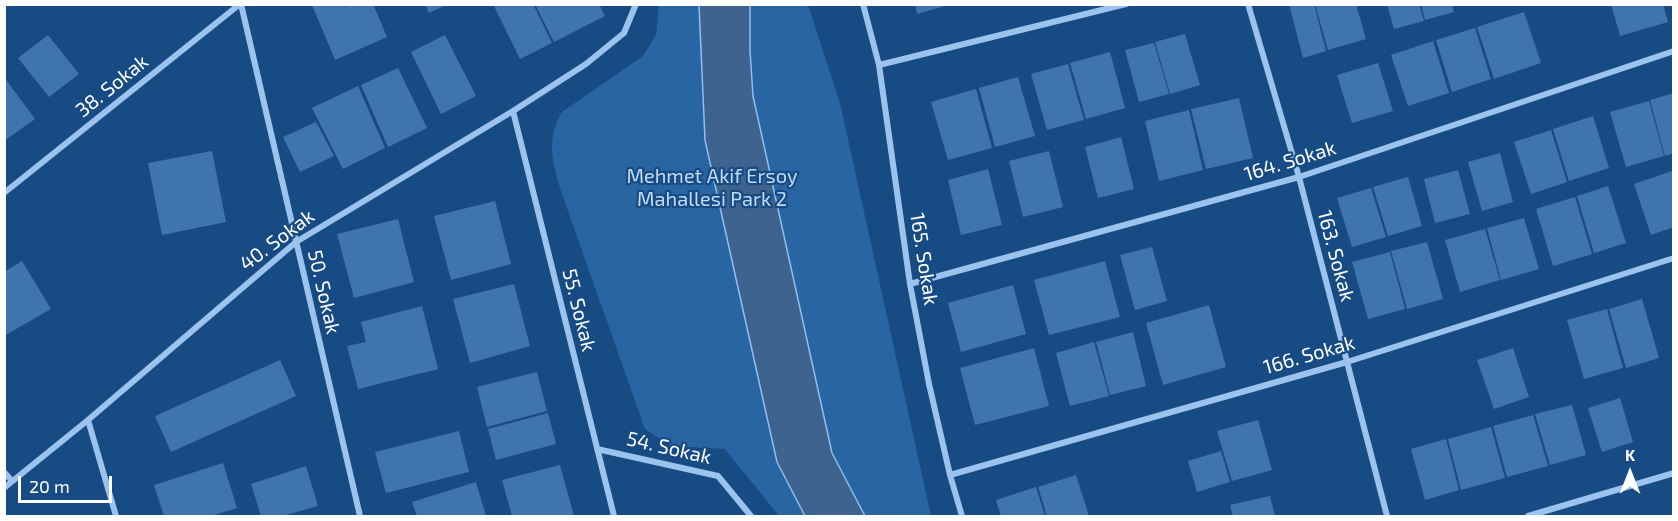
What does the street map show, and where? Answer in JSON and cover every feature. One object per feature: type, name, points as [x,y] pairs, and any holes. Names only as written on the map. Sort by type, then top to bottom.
[{"type":"street","name":"38. Sokak","points":[[4,193],[241,4]]},
{"type":"street","name":"50. Sokak","points":[[241,4],[360,516]]},
{"type":"street","name":"40. Sokak","points":[[4,488],[88,420],[296,242],[513,111],[586,64],[624,33],[636,4]]},
{"type":"street","name":"165. Sokak","points":[[863,4],[879,65],[910,284],[950,475],[962,516]]},
{"type":"street","points":[[879,65],[1126,4]]},
{"type":"street","name":"163. Sokak","points":[[1248,4],[1299,177],[1387,516]]},
{"type":"street","name":"164. Sokak","points":[[910,284],[1299,177],[1674,51]]},
{"type":"street","name":"55. Sokak","points":[[513,111],[614,516]]},
{"type":"street","name":"166. Sokak","points":[[950,475],[1347,362],[1674,258]]},
{"type":"street","points":[[88,420],[116,516]]},
{"type":"street","name":"54. Sokak","points":[[597,449],[718,476],[751,516]]},
{"type":"street","points":[[4,472],[12,482]]},
{"type":"street","points":[[1528,516],[1674,473]]},
{"type":"green space","name":"Mehmet Akif Ersoy Mahallesi Park 2","points":[[659,5],[808,5],[840,103],[931,516],[779,516],[725,449],[671,446],[645,429],[562,194],[552,153],[552,143],[562,112],[643,56],[656,35]]},
{"type":"shaded area","points":[[699,5],[750,5],[753,96],[832,453],[865,516],[805,516],[777,462],[705,140]]},
{"type":"building","points":[[313,4],[344,4],[345,7],[352,4],[373,4],[387,37],[335,60]]},
{"type":"building","points":[[425,4],[448,4],[429,13]]},
{"type":"building","points":[[493,4],[533,4],[552,43],[520,59]]},
{"type":"building","points":[[535,4],[599,4],[605,16],[554,42]]},
{"type":"building","points":[[915,4],[948,4],[948,5],[917,14]]},
{"type":"building","points":[[1289,4],[1314,4],[1326,51],[1303,58]]},
{"type":"building","points":[[1315,4],[1356,4],[1366,39],[1328,50]]},
{"type":"building","points":[[1387,4],[1419,4],[1424,21],[1394,29]]},
{"type":"building","points":[[1421,4],[1452,4],[1454,12],[1425,20]]},
{"type":"building","points":[[1611,4],[1663,4],[1668,22],[1620,36]]},
{"type":"building","points":[[1524,12],[1541,63],[1494,79],[1477,27]]},
{"type":"building","points":[[1475,28],[1491,79],[1452,92],[1436,40]]},
{"type":"building","points":[[1185,34],[1200,85],[1170,94],[1155,42]]},
{"type":"building","points":[[48,35],[79,74],[49,97],[18,58]]},
{"type":"building","points":[[445,35],[476,96],[441,114],[411,52]]},
{"type":"building","points":[[1433,41],[1449,93],[1408,106],[1391,55]]},
{"type":"building","points":[[1154,43],[1169,94],[1139,102],[1125,50]]},
{"type":"building","points":[[1110,52],[1125,108],[1086,119],[1070,63]]},
{"type":"building","points":[[1378,63],[1393,111],[1352,123],[1337,75]]},
{"type":"building","points":[[1068,64],[1084,120],[1047,130],[1031,74]]},
{"type":"building","points":[[398,68],[427,128],[388,147],[361,85]]},
{"type":"building","points":[[4,77],[35,119],[4,141]]},
{"type":"building","points":[[1018,77],[1035,136],[995,147],[979,88]]},
{"type":"building","points":[[358,86],[385,148],[343,169],[312,108]]},
{"type":"building","points":[[976,89],[992,148],[948,160],[931,102]]},
{"type":"building","points":[[1674,93],[1674,153],[1665,156],[1650,100]]},
{"type":"building","points":[[1239,98],[1253,158],[1206,169],[1191,109]]},
{"type":"building","points":[[1649,101],[1664,156],[1626,167],[1610,112]]},
{"type":"building","points":[[1189,110],[1203,170],[1159,181],[1145,121]]},
{"type":"building","points":[[1593,116],[1609,168],[1569,181],[1553,129]]},
{"type":"building","points":[[316,122],[334,156],[300,172],[283,137]]},
{"type":"building","points":[[1551,130],[1567,182],[1531,194],[1514,142]]},
{"type":"building","points":[[1121,137],[1134,189],[1098,198],[1085,147]]},
{"type":"building","points":[[212,151],[226,222],[162,235],[148,163]]},
{"type":"building","points":[[1049,151],[1063,207],[1023,217],[1009,161]]},
{"type":"building","points":[[1500,153],[1513,202],[1482,211],[1468,162]]},
{"type":"building","points":[[988,169],[1002,225],[961,235],[948,180]]},
{"type":"building","points":[[1458,170],[1470,214],[1435,223],[1424,179]]},
{"type":"building","points":[[1672,171],[1674,227],[1651,235],[1634,184]]},
{"type":"building","points":[[1408,177],[1422,226],[1388,236],[1373,187]]},
{"type":"building","points":[[1608,186],[1626,243],[1594,253],[1577,196]]},
{"type":"building","points":[[1371,188],[1386,237],[1352,247],[1337,198]]},
{"type":"building","points":[[1575,197],[1592,254],[1553,266],[1536,209]]},
{"type":"building","points":[[495,201],[511,264],[451,280],[434,216]]},
{"type":"building","points":[[1524,218],[1539,269],[1501,280],[1487,228]]},
{"type":"building","points":[[398,219],[414,282],[354,298],[337,234]]},
{"type":"building","points":[[1485,229],[1500,280],[1460,292],[1445,240]]},
{"type":"building","points":[[1427,242],[1443,299],[1407,309],[1391,251]]},
{"type":"building","points":[[1152,247],[1167,301],[1135,310],[1120,255]]},
{"type":"building","points":[[1390,252],[1405,309],[1368,319],[1352,262]]},
{"type":"building","points":[[22,261],[51,309],[4,336],[4,272]]},
{"type":"building","points":[[1105,261],[1120,317],[1049,335],[1034,280]]},
{"type":"building","points":[[514,284],[530,346],[470,363],[453,299]]},
{"type":"building","points":[[1013,285],[1026,334],[961,352],[948,303]]},
{"type":"building","points":[[1642,299],[1659,358],[1626,368],[1609,309]]},
{"type":"building","points":[[1209,305],[1226,367],[1163,385],[1146,323]]},
{"type":"building","points":[[422,306],[438,369],[358,389],[347,346],[366,342],[361,322]]},
{"type":"building","points":[[1607,309],[1623,368],[1584,379],[1567,320]]},
{"type":"building","points":[[1133,332],[1146,386],[1110,395],[1096,342]]},
{"type":"building","points":[[1094,342],[1109,396],[1070,406],[1056,353]]},
{"type":"building","points":[[1034,348],[1049,406],[975,425],[960,368]]},
{"type":"building","points":[[1513,348],[1529,397],[1494,409],[1477,360]]},
{"type":"building","points":[[280,360],[296,396],[171,452],[155,416]]},
{"type":"building","points":[[537,372],[547,411],[487,427],[477,387]]},
{"type":"building","points":[[1620,398],[1633,442],[1602,452],[1588,408]]},
{"type":"building","points":[[1572,405],[1586,455],[1550,465],[1535,414]]},
{"type":"building","points":[[548,413],[556,444],[496,460],[488,429]]},
{"type":"building","points":[[1533,415],[1548,466],[1507,477],[1493,426]]},
{"type":"building","points":[[1258,420],[1272,470],[1232,481],[1217,431]]},
{"type":"building","points":[[1491,427],[1505,478],[1461,490],[1448,439]]},
{"type":"building","points":[[459,431],[469,472],[386,493],[375,452]]},
{"type":"building","points":[[1446,439],[1459,490],[1425,500],[1411,449]]},
{"type":"building","points":[[1221,451],[1230,482],[1197,492],[1188,461]]},
{"type":"building","points":[[223,463],[237,508],[211,516],[164,516],[154,485]]},
{"type":"building","points":[[560,465],[574,516],[512,516],[502,480]]},
{"type":"building","points":[[306,466],[318,506],[282,516],[261,516],[251,484]]},
{"type":"building","points":[[1076,475],[1089,516],[1047,516],[1038,487]]},
{"type":"building","points":[[476,482],[486,516],[417,516],[412,502]]},
{"type":"building","points":[[1036,487],[1045,516],[1001,516],[996,500]]},
{"type":"building","points":[[1270,496],[1275,516],[1233,516],[1230,505]]}]
